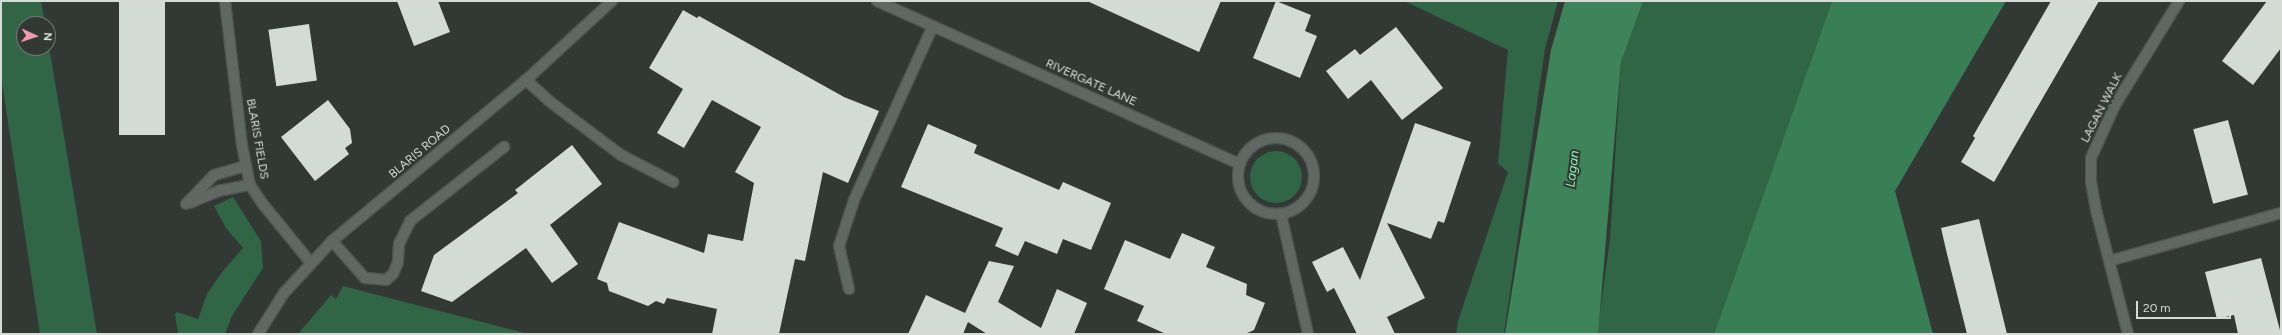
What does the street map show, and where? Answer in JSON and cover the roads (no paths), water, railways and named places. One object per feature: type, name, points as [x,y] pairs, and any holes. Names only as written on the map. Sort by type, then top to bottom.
[{"type":"street","name":"BLARIS FIELDS","points":[[225,1],[246,166],[250,185],[262,203],[311,263]]},
{"type":"street","name":"BLARIS ROAD","points":[[258,334],[284,293],[332,241],[526,80],[612,1]]},
{"type":"street","name":"RIVERGATE LANE","points":[[877,1],[932,28],[1240,164]]},
{"type":"street","name":"LAGAN WALK","points":[[2128,334],[2091,182],[2091,158],[2115,104],[2179,1]]},
{"type":"street","points":[[849,289],[839,246],[854,200],[932,28]]},
{"type":"street","points":[[526,80],[549,101],[621,155],[673,182]]},
{"type":"street","points":[[1265,139],[1290,141],[1308,156],[1314,180],[1311,192],[1293,210],[1281,214],[1268,214],[1256,209],[1246,200],[1240,189],[1237,177],[1240,164],[1246,153],[1265,139]]},
{"type":"street","points":[[332,241],[365,278],[386,280],[392,274],[398,262],[399,244],[410,221],[504,147]]},
{"type":"street","points":[[246,166],[214,175],[186,204],[218,191],[250,185]]},
{"type":"street","points":[[2109,260],[2281,213]]},
{"type":"street","points":[[1281,214],[1308,334]]},
{"type":"water","name":"Lagan","points":[[1565,1],[1643,1],[1621,62],[1598,334],[1505,334],[1551,50]]}]
